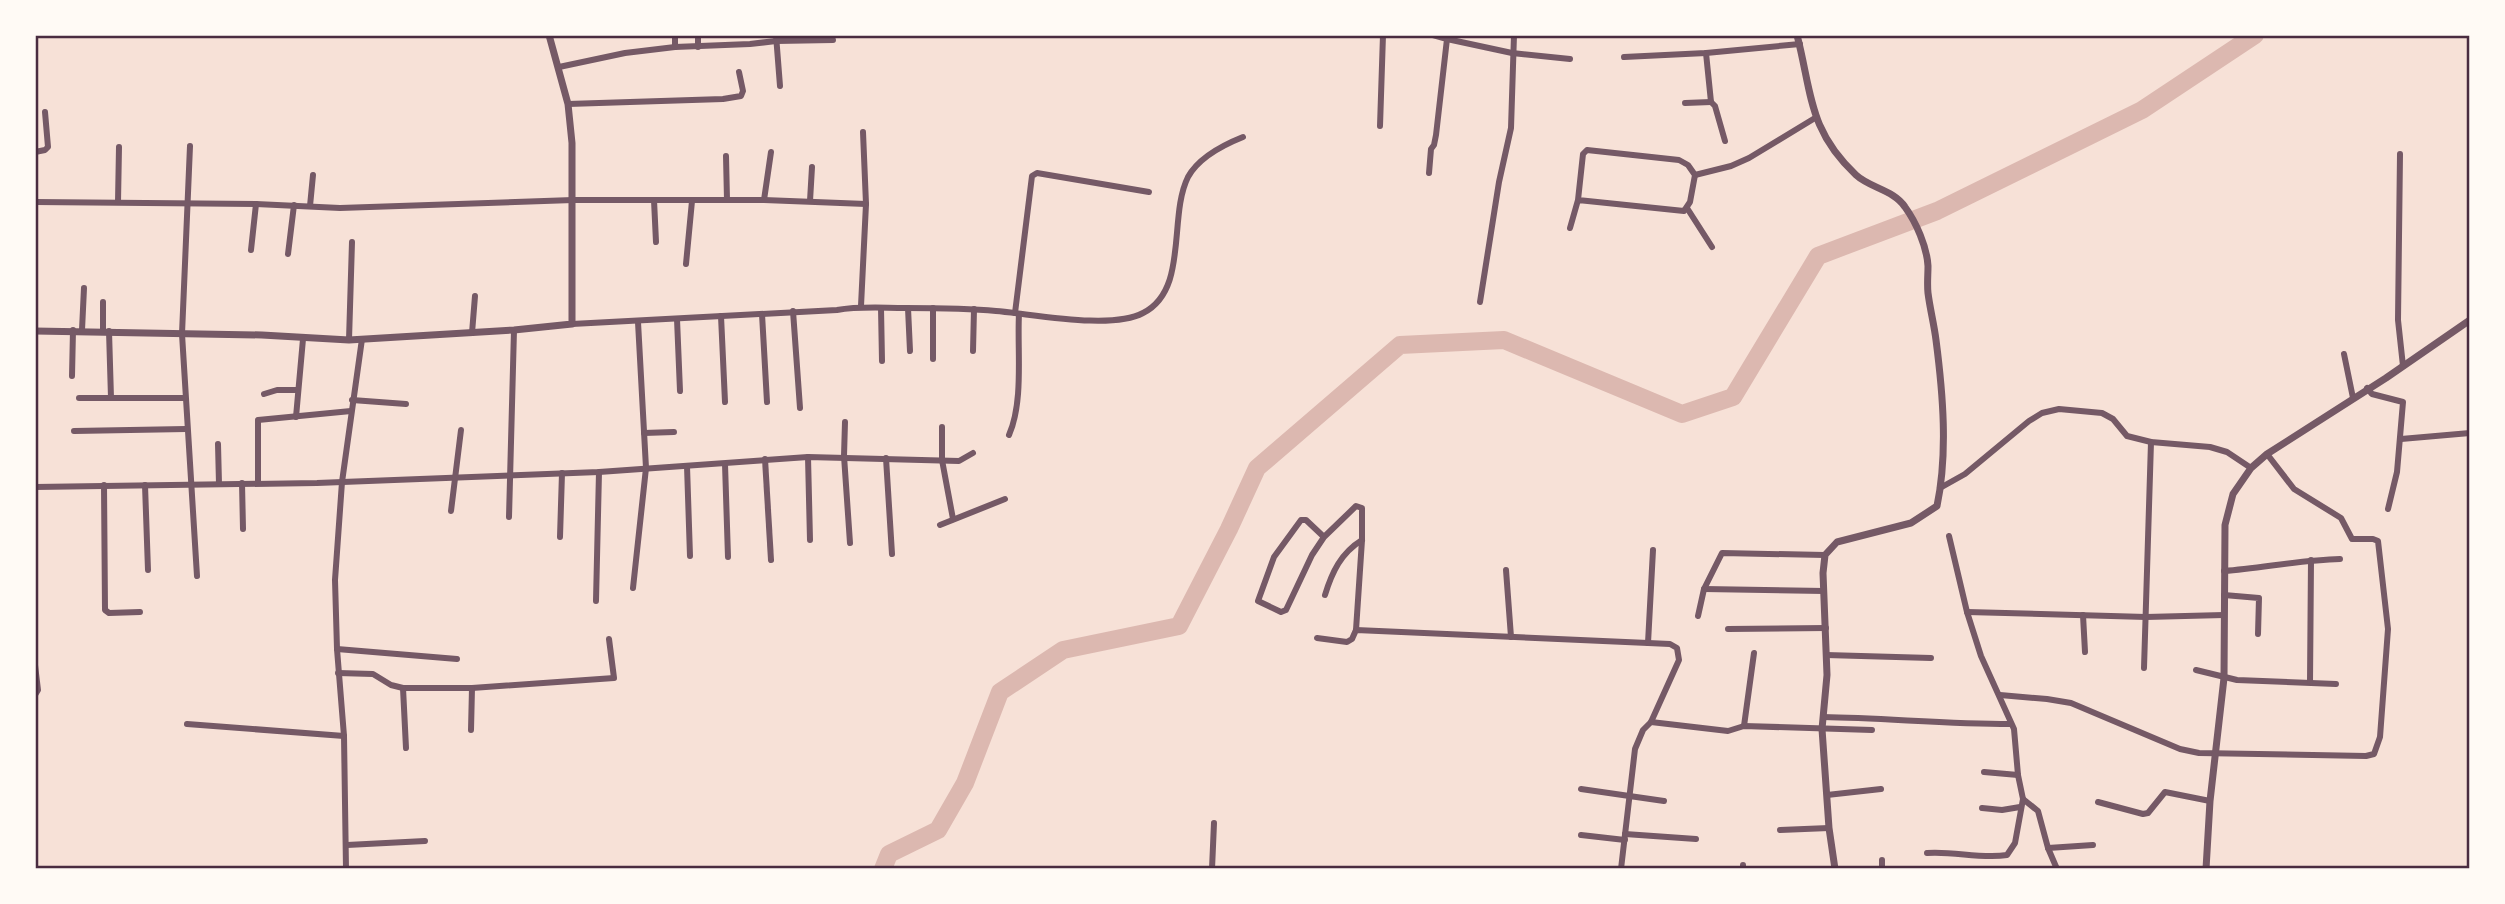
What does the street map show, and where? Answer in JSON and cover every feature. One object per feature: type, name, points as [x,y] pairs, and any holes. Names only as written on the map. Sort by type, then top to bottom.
[{"type":"street","points":[[549,35],[568,104],[573,200],[572,324]]},
{"type":"street","points":[[675,35],[675,47]]},
{"type":"street","points":[[698,35],[698,47]]},
{"type":"street","points":[[1380,126],[1383,35]]},
{"type":"street","points":[[1433,35],[1512,53],[1570,59]]},
{"type":"street","points":[[1480,302],[1499,182],[1511,128],[1514,35]]},
{"type":"street","points":[[1797,35],[1815,118],[1832,147],[1858,177],[1889,193],[1904,205],[1923,244],[1928,264],[1928,291],[1941,391],[1940,488],[1937,506],[1911,523],[1837,542],[1825,555],[1827,684],[1822,729],[1829,828],[1835,869]]},
{"type":"street","points":[[559,66],[625,53],[675,47],[776,38],[833,40]]},
{"type":"street","points":[[776,38],[780,86]]},
{"type":"street","points":[[1429,173],[1447,39]]},
{"type":"street","points":[[1624,57],[1800,44]]},
{"type":"street","points":[[1706,53],[1712,102],[1725,141]]},
{"type":"street","points":[[568,104],[731,98],[743,93],[739,72]]},
{"type":"street","points":[[1685,103],[1712,102]]},
{"type":"street","points":[[35,152],[45,150],[48,145],[45,112]]},
{"type":"street","points":[[1695,175],[1731,166],[1749,158],[1815,118]]},
{"type":"street","points":[[861,306],[866,204],[863,132]]},
{"type":"street","points":[[35,331],[262,335],[349,340],[572,324],[837,310],[861,306],[974,309],[1115,320],[1141,315],[1160,301],[1168,285],[1188,177],[1209,155],[1243,137]]},
{"type":"street","points":[[190,146],[182,334],[197,576]]},
{"type":"street","points":[[118,202],[119,147]]},
{"type":"street","points":[[1570,228],[1578,200],[1583,154],[1590,149],[1679,160],[1688,165],[1695,175],[1687,208],[1712,247]]},
{"type":"street","points":[[764,200],[771,152]]},
{"type":"street","points":[[2400,154],[2398,320],[2403,366]]},
{"type":"street","points":[[726,156],[727,200]]},
{"type":"street","points":[[810,201],[812,167]]},
{"type":"street","points":[[1010,435],[1015,417],[1017,313],[1032,176],[1037,173],[1149,192]]},
{"type":"street","points":[[310,206],[313,175]]},
{"type":"street","points":[[35,202],[374,207],[573,200],[764,200],[866,204]]},
{"type":"street","points":[[654,200],[656,242]]},
{"type":"street","points":[[1578,200],[1676,211],[1687,208]]},
{"type":"street","points":[[685,264],[692,201]]},
{"type":"street","points":[[251,250],[256,204]]},
{"type":"street","points":[[288,254],[294,205]]},
{"type":"street","points":[[349,340],[352,242]]},
{"type":"street","points":[[82,330],[84,288]]},
{"type":"street","points":[[472,333],[475,296]]},
{"type":"street","points":[[103,302],[111,398]]},
{"type":"street","points":[[881,308],[882,360]]},
{"type":"street","points":[[908,308],[910,351]]},
{"type":"street","points":[[933,308],[933,359]]},
{"type":"street","points":[[973,351],[974,309]]},
{"type":"street","points":[[793,311],[800,408]]},
{"type":"street","points":[[762,314],[767,402]]},
{"type":"street","points":[[722,316],[725,402]]},
{"type":"street","points":[[677,319],[680,391]]},
{"type":"street","points":[[2206,869],[2210,801],[2224,678],[2223,541],[2233,494],[2251,468],[2267,454],[2470,320]]},
{"type":"street","points":[[633,588],[646,468],[638,321]]},
{"type":"street","points":[[509,517],[514,330]]},
{"type":"street","points":[[72,376],[73,331]]},
{"type":"street","points":[[296,417],[303,339]]},
{"type":"street","points":[[346,869],[344,736],[338,673],[335,580],[342,482],[362,339]]},
{"type":"street","points":[[2344,354],[2353,398]]},
{"type":"street","points":[[2367,388],[2372,394],[2403,402],[2397,472],[2388,509]]},
{"type":"street","points":[[264,394],[277,390],[298,390]]},
{"type":"street","points":[[79,398],[185,398]]},
{"type":"street","points":[[352,400],[405,404]]},
{"type":"street","points":[[1940,488],[1965,474],[2029,421],[2063,409],[2102,413],[2113,419],[2127,436],[2151,442],[2210,447],[2227,452],[2251,468]]},
{"type":"street","points":[[258,483],[257,422],[261,419],[351,411]]},
{"type":"street","points":[[845,422],[844,456],[850,543]]},
{"type":"street","points":[[942,427],[942,460],[953,519]]},
{"type":"street","points":[[74,431],[186,429]]},
{"type":"street","points":[[451,511],[461,430]]},
{"type":"street","points":[[644,433],[674,432]]},
{"type":"street","points":[[2401,439],[2470,433]]},
{"type":"street","points":[[2144,668],[2151,442]]},
{"type":"street","points":[[218,444],[219,484]]},
{"type":"street","points":[[35,487],[342,482],[510,476],[808,457],[959,461],[973,453]]},
{"type":"street","points":[[2000,695],[2059,700],[2180,749],[2215,755],[2371,756],[2380,737],[2388,629],[2378,541],[2352,539],[2341,518],[2294,489],[2267,454]]},
{"type":"street","points":[[808,457],[810,540]]},
{"type":"street","points":[[887,458],[892,554]]},
{"type":"street","points":[[765,459],[771,560]]},
{"type":"street","points":[[725,464],[728,557]]},
{"type":"street","points":[[687,466],[690,556]]},
{"type":"street","points":[[596,601],[599,472]]},
{"type":"street","points":[[560,537],[562,473]]},
{"type":"street","points":[[242,483],[243,529]]},
{"type":"street","points":[[104,485],[105,610],[109,614],[140,612]]},
{"type":"street","points":[[145,485],[148,570]]},
{"type":"street","points":[[940,525],[1005,499]]},
{"type":"street","points":[[1317,638],[1347,642],[1352,639],[1356,630],[1362,508],[1357,506],[1324,537],[1312,555],[1286,610],[1281,612],[1259,603],[1257,597],[1274,557],[1301,520],[1306,520],[1324,537]]},
{"type":"street","points":[[1949,536],[1967,612],[1982,656],[2014,729],[2018,775],[2024,799],[2038,811],[2057,869]]},
{"type":"street","points":[[1325,595],[1331,575],[1342,555],[1362,540]]},
{"type":"street","points":[[1648,643],[1653,550]]},
{"type":"street","points":[[1698,616],[1704,589],[1720,555],[1725,552],[1825,555]]},
{"type":"street","points":[[2224,571],[2340,559]]},
{"type":"street","points":[[2310,682],[2311,560]]},
{"type":"street","points":[[1506,570],[1511,638]]},
{"type":"street","points":[[1704,589],[1824,592]]},
{"type":"street","points":[[2224,595],[2259,598],[2258,634]]},
{"type":"street","points":[[1967,612],[2146,617],[2224,615]]},
{"type":"street","points":[[2083,615],[2085,652]]},
{"type":"street","points":[[1728,629],[1826,628]]},
{"type":"street","points":[[1356,630],[1670,644],[1677,648],[1680,652],[1679,660],[1651,722],[1643,730],[1635,749],[1621,869]]},
{"type":"street","points":[[338,673],[373,674],[391,685],[403,688],[472,688],[614,678],[610,639]]},
{"type":"street","points":[[337,649],[457,659]]},
{"type":"street","points":[[1744,726],[1754,653]]},
{"type":"street","points":[[1826,655],[1931,657]]},
{"type":"street","points":[[35,665],[38,690],[35,695]]},
{"type":"street","points":[[2196,670],[2237,681],[2336,684]]},
{"type":"street","points":[[403,688],[406,748]]},
{"type":"street","points":[[471,730],[472,688]]},
{"type":"street","points":[[1823,717],[1888,718],[1949,724],[2010,724]]},
{"type":"street","points":[[1651,722],[1728,731],[1744,726],[1872,730]]},
{"type":"street","points":[[187,724],[344,736]]},
{"type":"street","points":[[1984,772],[2018,775]]},
{"type":"street","points":[[1581,789],[1664,801]]},
{"type":"street","points":[[1827,795],[1881,789]]},
{"type":"street","points":[[2098,802],[2143,814],[2148,813],[2165,792],[2210,801]]},
{"type":"street","points":[[1927,853],[2007,855],[2012,850],[2024,799]]},
{"type":"street","points":[[1982,808],[2002,810],[2020,807]]},
{"type":"street","points":[[1212,869],[1214,823]]},
{"type":"street","points":[[1780,830],[1829,828]]},
{"type":"street","points":[[1581,835],[1696,839]]},
{"type":"street","points":[[347,845],[425,841]]},
{"type":"street","points":[[2048,848],[2093,845]]},
{"type":"street","points":[[1981,855],[1981,866]]},
{"type":"street","points":[[1882,859],[1882,869]]},
{"type":"waterway","points":[[883,869],[889,854],[938,830],[965,783],[1000,692],[1063,650],[1179,626],[1257,468],[1400,345],[1504,340],[1682,414],[1733,397],[1818,256],[1937,211],[2142,110],[2255,35]]}]
